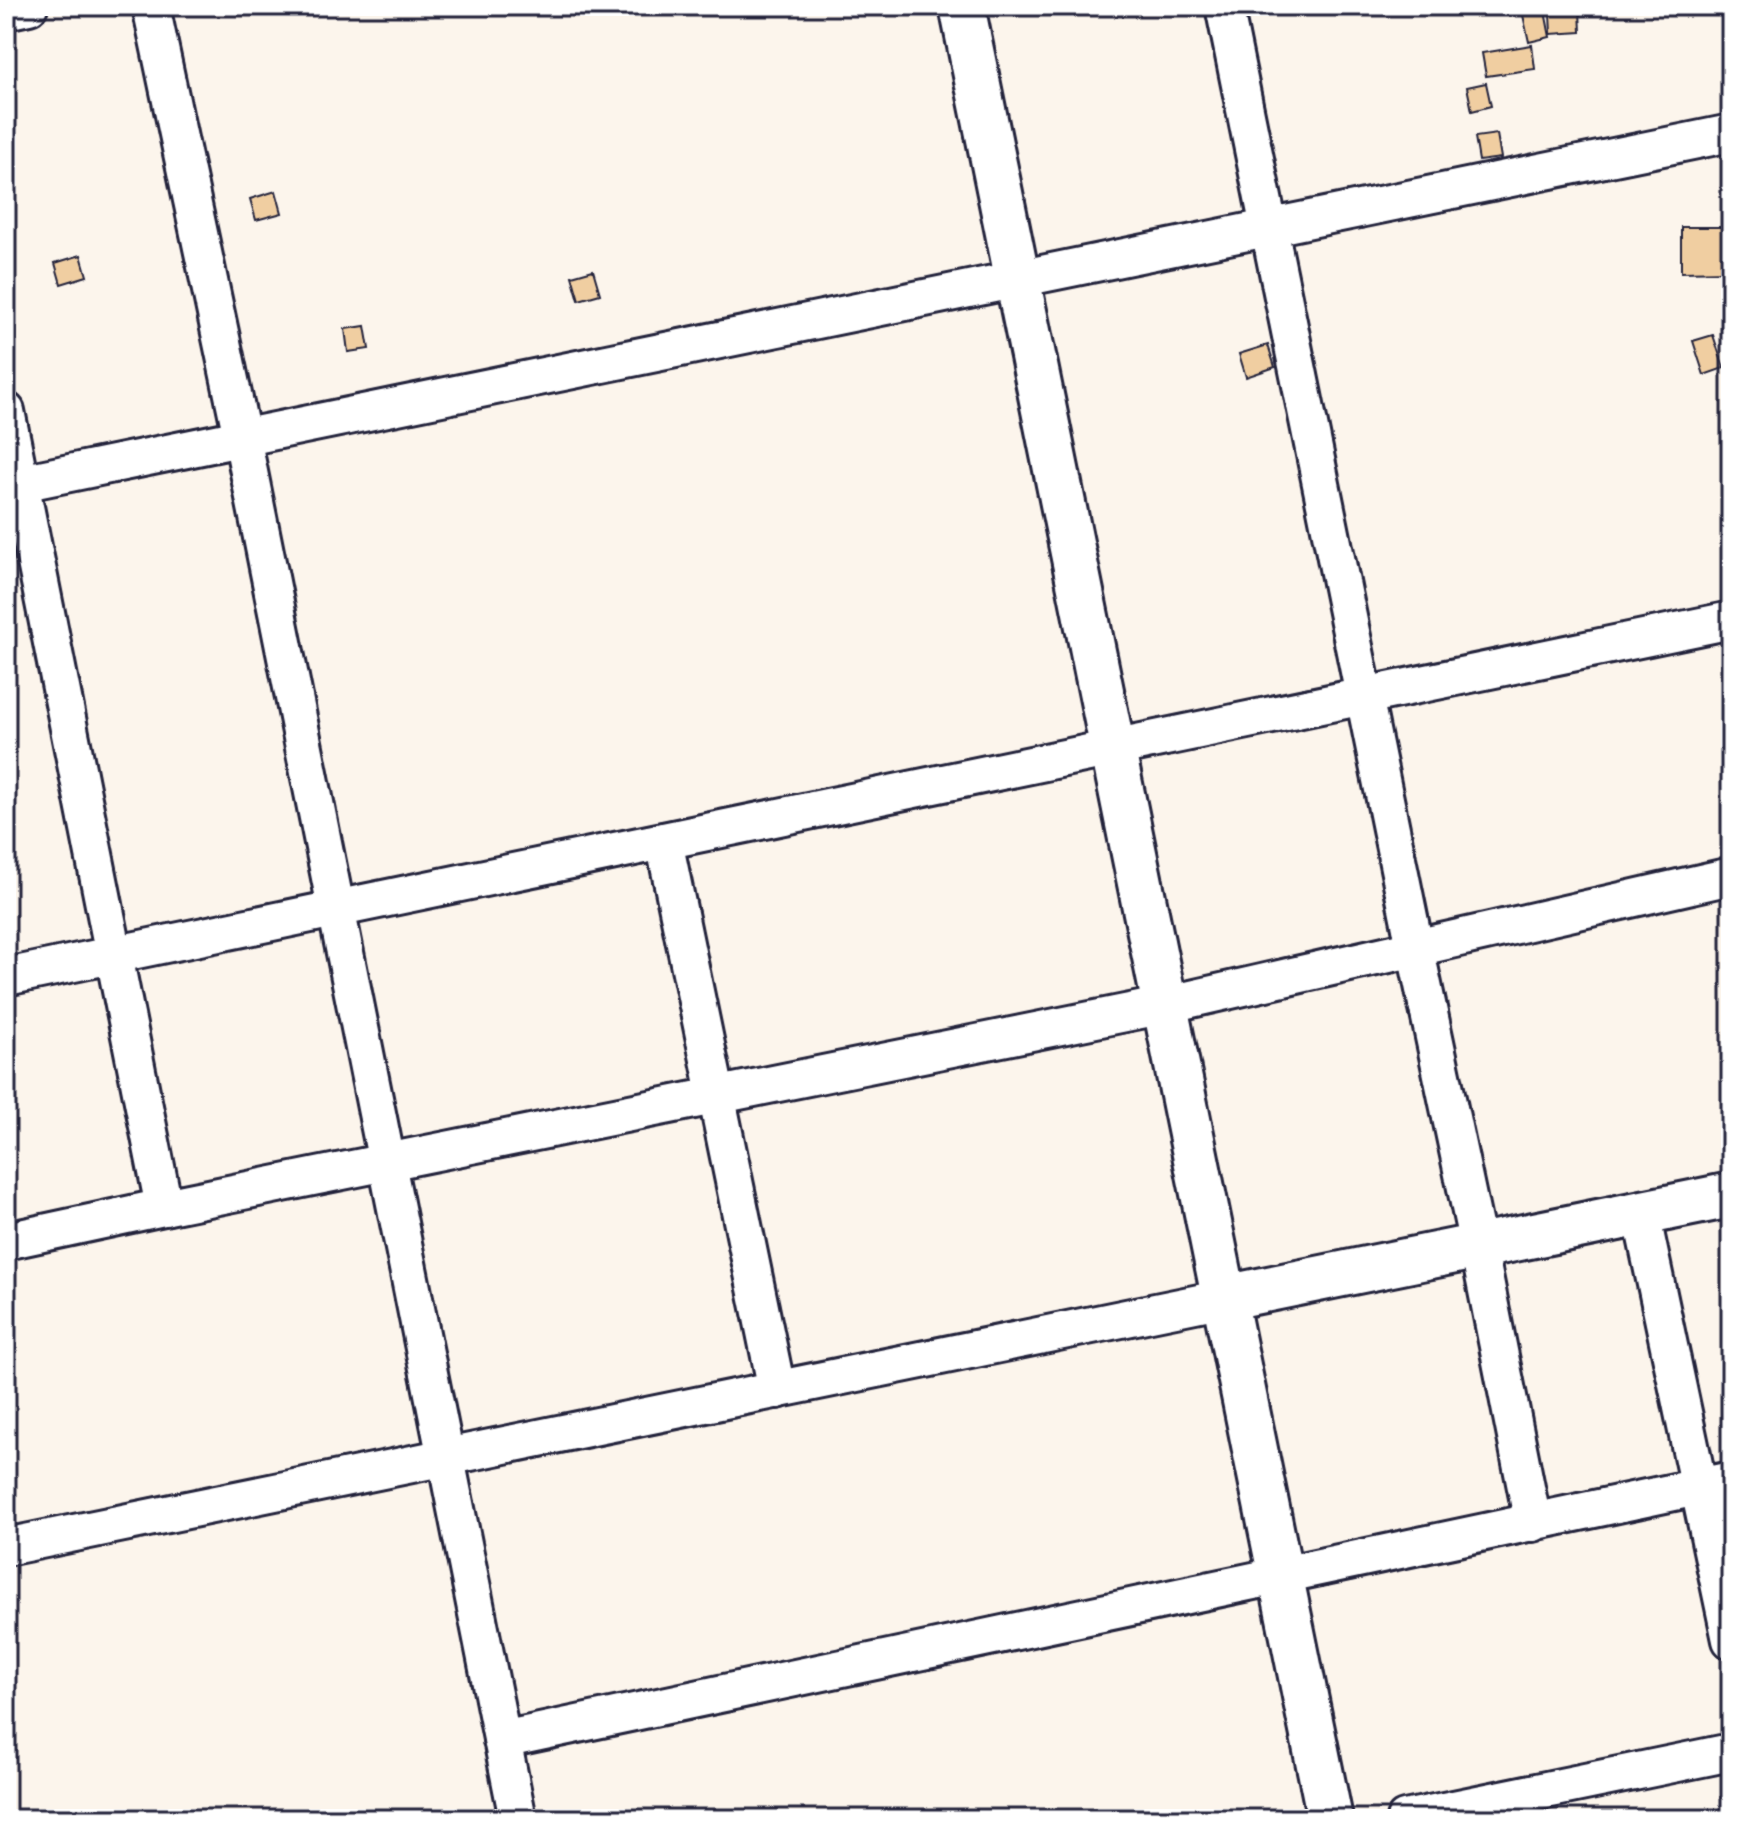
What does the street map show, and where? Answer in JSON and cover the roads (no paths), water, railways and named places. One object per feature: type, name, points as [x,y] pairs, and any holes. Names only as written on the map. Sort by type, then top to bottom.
[{"type":"street","points":[[6,11],[29,6]]},
{"type":"street","points":[[151,6],[242,437],[518,1819]]},
{"type":"street","points":[[962,6],[1330,1819]]},
{"type":"street","points":[[1224,6],[1533,1523]]},
{"type":"street","points":[[14,485],[1731,133]]},
{"type":"street","points":[[6,411],[14,485],[164,1207]]},
{"type":"street","points":[[6,977],[1731,620]]},
{"type":"street","points":[[664,841],[777,1390]]},
{"type":"street","points":[[6,1241],[1165,1005],[1731,876]]},
{"type":"street","points":[[6,1547],[1731,1195]]},
{"type":"street","points":[[1641,1213],[1715,1484],[1731,1640]]},
{"type":"street","points":[[502,1740],[1715,1484]]},
{"type":"street","points":[[1405,1819],[1731,1752]]}]
